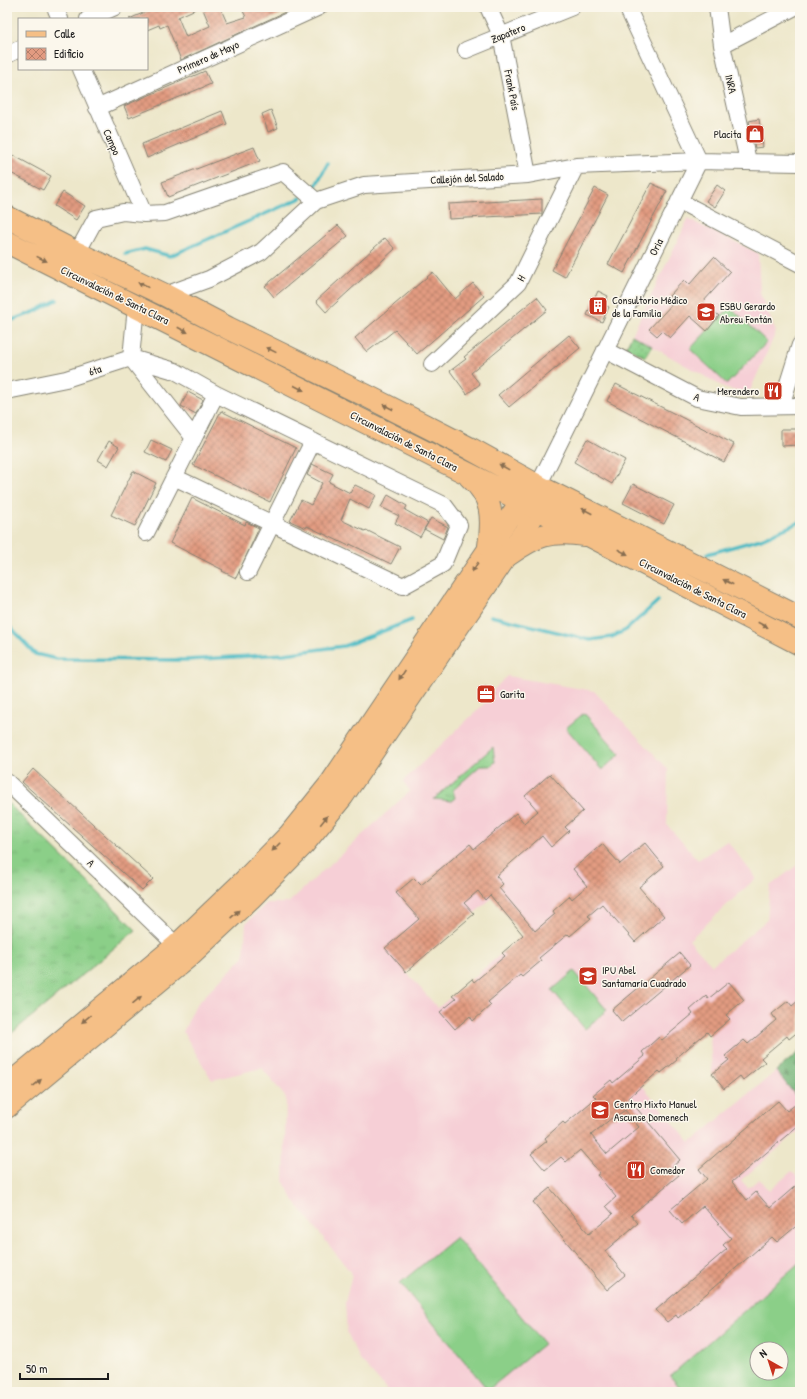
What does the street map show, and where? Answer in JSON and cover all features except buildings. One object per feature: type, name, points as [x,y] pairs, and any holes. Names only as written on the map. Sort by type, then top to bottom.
[{"type":"highway","name":"Circunvalación de Santa Clara","points":[[7,217],[367,396],[471,449],[538,486],[798,616]]},
{"type":"highway","name":"Circunvalación de Santa Clara","points":[[7,242],[530,504],[800,644]]},
{"type":"highway","points":[[461,470],[477,483],[486,497],[492,518],[498,551],[544,535],[567,533],[593,537]]},
{"type":"main road","points":[[7,1085],[176,945],[243,881],[289,834],[330,783],[498,551],[530,504],[538,486]]},
{"type":"main road","points":[[7,1108],[188,958],[251,899],[304,845],[343,797],[498,551]]},
{"type":"street","points":[[55,7],[60,18]]},
{"type":"street","points":[[90,18],[115,7]]},
{"type":"street","name":"Primero de Mayo","points":[[97,108],[319,7]]},
{"type":"street","name":"Frank País","points":[[488,7],[501,36],[528,175]]},
{"type":"street","name":"Zapatero","points":[[466,50],[572,7]]},
{"type":"street","points":[[627,7],[699,161]]},
{"type":"street","name":"INRA","points":[[717,7],[722,45],[748,161]]},
{"type":"street","points":[[722,45],[795,7]]},
{"type":"street","points":[[7,54],[18,49]]},
{"type":"street","name":"Campo","points":[[81,70],[144,214]]},
{"type":"street","name":"Callejón del Salado","points":[[165,295],[210,279],[261,252],[316,201],[364,185],[528,175],[576,166],[699,161],[800,163]]},
{"type":"street","name":"Oria","points":[[538,486],[699,161]]},
{"type":"street","name":"H","points":[[432,364],[518,283],[576,166]]},
{"type":"street","points":[[77,253],[96,218],[123,212],[144,214],[165,213],[283,172],[316,201]]},
{"type":"street","points":[[679,202],[800,264]]},
{"type":"street","points":[[136,306],[131,358],[194,438]]},
{"type":"street","points":[[781,406],[800,345]]},
{"type":"street","name":"A","points":[[605,350],[698,398],[741,407],[800,406]]},
{"type":"street","points":[[131,358],[175,371],[216,394],[444,505],[459,525],[443,564],[403,586],[174,477]]},
{"type":"street","name":"6ta","points":[[7,391],[66,379],[131,358]]},
{"type":"street","points":[[146,533],[216,394]]},
{"type":"street","points":[[248,572],[313,441]]},
{"type":"street","name":"A","points":[[7,782],[176,945]]},
{"type":"shaded area","name":"ESBU Gerardo Abreu Fontán","points":[[688,219],[758,253],[760,293],[776,332],[749,393],[727,389],[632,335]]},
{"type":"shaded area","points":[[507,676],[594,691],[668,769],[667,825],[698,860],[727,841],[756,878],[689,940],[712,965],[767,920],[770,886],[800,863],[800,1030],[789,1039],[786,1036],[761,1058],[765,1062],[743,1080],[740,1076],[724,1089],[712,1074],[710,1036],[707,1032],[676,1058],[677,1060],[661,1073],[659,1071],[642,1085],[690,1143],[800,1051],[800,1130],[741,1180],[748,1188],[759,1179],[769,1191],[792,1171],[800,1180],[800,1389],[797,1392],[389,1392],[359,1359],[347,1332],[345,1303],[352,1274],[294,1201],[284,1182],[286,1098],[262,1068],[212,1080],[183,1032],[195,1006],[244,956],[246,923],[267,903],[288,903],[410,791],[403,781],[486,702],[492,691]],"holes":[[[492,898],[523,935],[438,1008],[406,972]]]},
{"type":"green space","points":[[730,307],[767,342],[727,384],[690,349]]},
{"type":"green space","points":[[632,335],[652,346],[645,357],[626,347]]},
{"type":"green space","points":[[584,713],[620,754],[602,770],[566,728]]},
{"type":"green space","points":[[493,747],[495,762],[491,766],[480,766],[453,790],[455,798],[451,801],[434,799]]},
{"type":"green space","points":[[7,802],[136,930],[7,1037]]},
{"type":"green space","points":[[574,971],[607,1010],[585,1029],[552,990]]},
{"type":"green space","points":[[800,1051],[800,1101],[776,1071]]},
{"type":"green space","points":[[456,1237],[544,1344],[488,1390],[400,1283]]},
{"type":"green space","points":[[800,1262],[800,1389],[797,1392],[684,1392],[670,1376]]},
{"type":"waterway","points":[[314,189],[328,163]]},
{"type":"waterway","points":[[125,254],[145,249],[170,256],[301,198]]},
{"type":"waterway","points":[[7,322],[34,312],[57,300]]},
{"type":"waterway","points":[[707,554],[761,539],[800,522]]},
{"type":"waterway","points":[[491,616],[590,640],[612,637],[626,630],[658,601]]},
{"type":"waterway","points":[[7,624],[35,654],[57,659],[186,660],[284,654],[344,646],[412,620]]},
{"type":"place","name":"Placita","points":[[755,134]]},
{"type":"place","name":"Consultorio Médico de la Familia","points":[[598,306]]},
{"type":"place","name":"ESBU Gerardo Abreu Fontán","points":[[706,312]]},
{"type":"place","name":"Merendero","points":[[773,391]]},
{"type":"place","name":"Garita","points":[[486,694]]},
{"type":"place","name":"IPU Abel Santamaría Cuadrado","points":[[588,976]]},
{"type":"place","name":"Centro Mixto Manuel Ascunse Domenech","points":[[600,1110]]},
{"type":"place","name":"Comedor","points":[[636,1170]]}]
